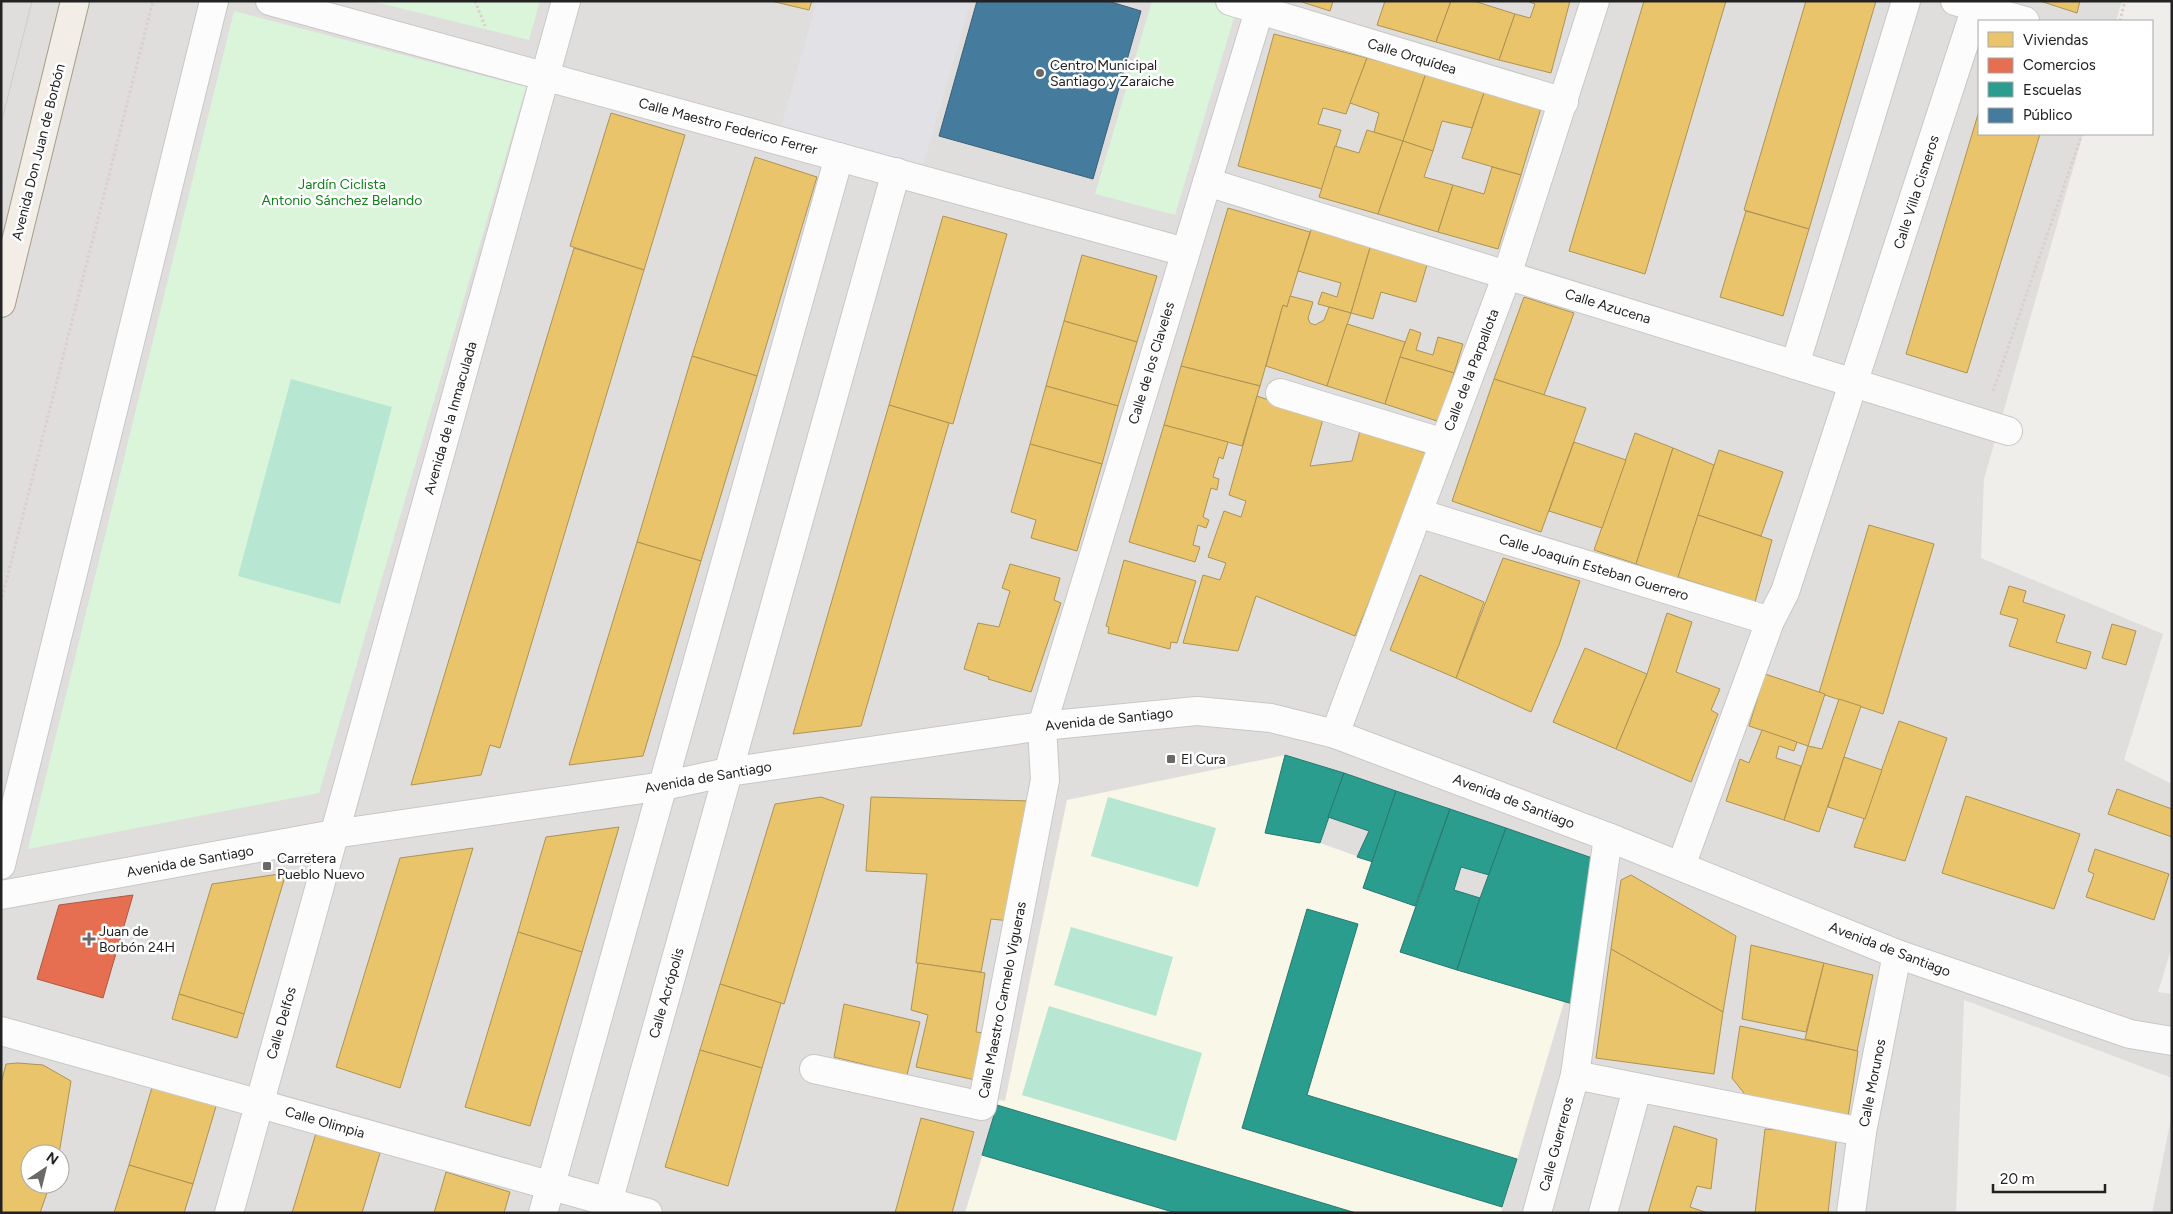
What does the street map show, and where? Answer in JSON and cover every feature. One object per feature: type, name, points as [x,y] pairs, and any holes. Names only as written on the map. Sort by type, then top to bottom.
[{"type":"main road","name":"Avenida Don Juan de Borbón","points":[[1,303],[75,1]]},
{"type":"street","points":[[1,865],[214,1]]},
{"type":"street","name":"Calle Maestro Federico Ferrer","points":[[270,1],[1184,252]]},
{"type":"street","name":"Avenida de la Inmaculada","points":[[334,834],[566,1]]},
{"type":"street","name":"Calle Orquídea","points":[[1230,1],[1261,5],[1564,102]]},
{"type":"street","name":"Calle de la Parpallota","points":[[1335,734],[1507,275],[1595,1]]},
{"type":"street","points":[[1795,365],[1906,1]]},
{"type":"street","points":[[1969,3],[2022,20]]},
{"type":"street","name":"Calle Villa Cisneros","points":[[1681,866],[1770,620],[1785,592],[1854,383],[1969,3]]},
{"type":"street","name":"Calle de los Claveles","points":[[1042,726],[1184,252],[1261,5]]},
{"type":"street","points":[[543,1213],[840,157]]},
{"type":"street","name":"Calle Acrópolis","points":[[606,1207],[896,172]]},
{"type":"street","name":"Calle Azucena","points":[[1207,182],[2008,431]]},
{"type":"street","points":[[1280,393],[1444,443]]},
{"type":"street","name":"Calle Joaquín Esteban Guerrero","points":[[1418,513],[1770,620]]},
{"type":"street","name":"Avenida de Santiago","points":[[1,895],[334,834],[663,786],[728,772],[1042,726],[1198,711],[1271,718],[1335,734],[1608,837],[1897,954],[2130,1034],[2172,1041]]},
{"type":"street","name":"Calle Maestro Carmelo Vigueras","points":[[814,1069],[982,1106],[1045,780],[1042,726]]},
{"type":"street","name":"Calle Delfos","points":[[228,1213],[334,834]]},
{"type":"street","name":"Calle Guerreros","points":[[1537,1213],[1574,1075],[1608,837]]},
{"type":"street","name":"Calle Morunos","points":[[1851,1213],[1862,1132],[1897,954]]},
{"type":"street","name":"Calle Olimpia","points":[[1,1032],[550,1186],[606,1207],[648,1213]]},
{"type":"street","points":[[1574,1075],[1862,1132]]},
{"type":"street","points":[[1603,1213],[1638,1088]]},
{"type":"path","points":[[1,602],[153,1]]},
{"type":"path","points":[[2120,20],[2125,1]]},
{"type":"path","points":[[1982,423],[2082,135]]},
{"type":"shaded area","points":[[1,1],[2122,1],[2116,20],[1978,20],[1978,135],[2083,135],[1984,479],[1981,558],[2163,634],[2124,760],[2172,784],[2172,947],[2158,992],[2172,994],[2172,1078],[1964,1000],[1956,1213],[1,1213]]},
{"type":"shaded area","points":[[817,1],[971,1],[919,179],[777,140]]},
{"type":"shaded area","points":[[1285,755],[1265,833],[1320,843],[1373,862],[1363,888],[1415,906],[1400,952],[1564,1002],[1501,1213],[965,1213],[999,1100],[1005,1101],[1067,800]]},
{"type":"shaded area","points":[[2172,1113],[2172,1213],[2152,1213]]},
{"type":"green space","points":[[371,1],[540,1],[529,40]]},
{"type":"green space","points":[[1152,1],[1239,1],[1175,215],[1095,194]]},
{"type":"green space","name":"Jardín Ciclista Antonio Sánchez Belando","points":[[234,11],[526,87],[319,793],[28,849]]},
{"type":"green space","points":[[291,379],[392,407],[340,604],[238,576]]},
{"type":"green space","points":[[1108,797],[1216,828],[1198,887],[1091,856]]},
{"type":"green space","points":[[1071,927],[1173,957],[1156,1016],[1054,985]]},
{"type":"green space","points":[[1049,1006],[1202,1053],[1176,1141],[1022,1095]]},
{"type":"building: Viviendas","points":[[771,1],[812,1],[809,10]]},
{"type":"building: Viviendas","points":[[1299,1],[1333,1],[1330,11]]},
{"type":"building: Viviendas","points":[[1385,1],[1451,1],[1436,42],[1377,25]]},
{"type":"building: Viviendas","points":[[1451,1],[1474,1],[1515,14],[1499,60],[1436,42]]},
{"type":"building: Viviendas","points":[[1527,1],[1570,1],[1551,73],[1499,60],[1515,14],[1530,18],[1535,4]]},
{"type":"building: Viviendas","points":[[1644,1],[1726,1],[1645,274],[1569,251]]},
{"type":"building: Viviendas","points":[[1806,1],[1876,1],[1809,229],[1744,210]]},
{"type":"building: Viviendas","points":[[2040,1],[2080,1],[2077,13]]},
{"type":"building: Viviendas","points":[[1274,34],[1367,58],[1346,114],[1323,108],[1318,124],[1341,130],[1322,189],[1238,166]]},
{"type":"building: Viviendas","points":[[1367,58],[1426,73],[1403,141],[1374,132],[1379,113],[1350,103]]},
{"type":"building: Viviendas","points":[[1427,70],[1486,87],[1472,128],[1442,121],[1433,151],[1403,141]]},
{"type":"building: Viviendas","points":[[1485,90],[1541,108],[1521,175],[1462,158]]},
{"type":"building: Viviendas","points":[[611,113],[685,135],[644,270],[570,246]]},
{"type":"building: Viviendas","points":[[1978,114],[1978,135],[2040,135],[1967,373],[1906,354]]},
{"type":"building: Viviendas","points":[[1367,130],[1403,141],[1378,214],[1319,197],[1335,146],[1359,153]]},
{"type":"building: Viviendas","points":[[1403,141],[1433,151],[1424,177],[1453,185],[1438,232],[1378,214]]},
{"type":"building: Viviendas","points":[[755,157],[817,177],[757,376],[692,356]]},
{"type":"building: Viviendas","points":[[1492,167],[1521,175],[1498,249],[1438,232],[1453,185],[1484,194]]},
{"type":"building: Viviendas","points":[[1228,208],[1310,232],[1287,307],[1283,305],[1260,386],[1181,366]]},
{"type":"building: Viviendas","points":[[1746,211],[1809,229],[1783,316],[1720,297]]},
{"type":"building: Viviendas","points":[[943,216],[1007,234],[953,424],[889,405]]},
{"type":"building: Viviendas","points":[[1313,224],[1372,241],[1351,313],[1318,304],[1322,292],[1337,297],[1341,283],[1298,271]]},
{"type":"building: Viviendas","points":[[1372,241],[1429,258],[1416,302],[1381,292],[1373,319],[1351,313]]},
{"type":"building: Viviendas","points":[[574,248],[644,270],[500,748],[490,745],[481,775],[411,785]]},
{"type":"building: Viviendas","points":[[1082,255],[1157,276],[1137,342],[1064,321]]},
{"type":"building: Viviendas","points":[[1290,296],[1313,302],[1308,318],[1310,323],[1315,325],[1324,320],[1329,307],[1351,313],[1327,386],[1266,366],[1283,305],[1287,307]]},
{"type":"building: Viviendas","points":[[1524,297],[1574,313],[1544,395],[1494,379]]},
{"type":"building: Viviendas","points":[[1064,321],[1137,342],[1118,406],[1046,386]]},
{"type":"building: Viviendas","points":[[1347,324],[1405,342],[1385,404],[1327,386]]},
{"type":"building: Viviendas","points":[[1410,329],[1421,333],[1416,350],[1433,355],[1438,337],[1463,344],[1454,373],[1400,357]]},
{"type":"building: Viviendas","points":[[692,356],[757,376],[701,561],[637,542]]},
{"type":"building: Viviendas","points":[[1400,357],[1454,373],[1440,419],[1437,421],[1385,404]]},
{"type":"building: Viviendas","points":[[1181,366],[1260,386],[1242,446],[1164,425]]},
{"type":"building: Viviendas","points":[[1494,379],[1586,408],[1541,532],[1452,501]]},
{"type":"building: Viviendas","points":[[1046,386],[1118,406],[1102,464],[1030,444]]},
{"type":"building: Viviendas","points":[[1257,396],[1323,419],[1310,466],[1352,461],[1360,431],[1426,453],[1410,501],[1355,636],[1256,596],[1238,651],[1183,643],[1203,575],[1220,580],[1226,563],[1208,557],[1224,511],[1241,517],[1246,501],[1229,495]]},
{"type":"building: Viviendas","points":[[889,405],[949,423],[861,726],[793,734]]},
{"type":"building: Viviendas","points":[[1164,425],[1228,442],[1223,459],[1219,457],[1213,477],[1219,479],[1217,490],[1211,488],[1203,517],[1209,520],[1206,528],[1198,525],[1193,545],[1200,547],[1195,562],[1129,542]]},
{"type":"building: Viviendas","points":[[1635,433],[1673,448],[1636,564],[1594,550]]},
{"type":"building: Viviendas","points":[[1574,442],[1626,460],[1602,528],[1549,511]]},
{"type":"building: Viviendas","points":[[1030,444],[1102,464],[1077,551],[1031,538],[1036,520],[1011,512]]},
{"type":"building: Viviendas","points":[[1673,448],[1714,465],[1678,579],[1636,564]]},
{"type":"building: Viviendas","points":[[1719,450],[1783,472],[1761,536],[1698,515]]},
{"type":"building: Viviendas","points":[[1698,515],[1772,540],[1755,602],[1678,577]]},
{"type":"building: Viviendas","points":[[1869,525],[1934,544],[1883,714],[1819,693]]},
{"type":"building: Viviendas","points":[[637,542],[701,561],[643,756],[569,765]]},
{"type":"building: Viviendas","points":[[1503,558],[1580,581],[1559,645],[1531,712],[1456,678]]},
{"type":"building: Viviendas","points":[[1124,560],[1196,581],[1177,643],[1171,642],[1170,649],[1108,633],[1109,627],[1106,626]]},
{"type":"building: Viviendas","points":[[1010,564],[1060,578],[1054,600],[1061,603],[1031,692],[988,679],[989,677],[964,669],[978,623],[999,627],[1010,591],[1002,588]]},
{"type":"building: Viviendas","points":[[1420,575],[1484,602],[1456,678],[1390,650]]},
{"type":"building: Viviendas","points":[[2009,586],[2026,591],[2023,602],[2065,615],[2056,642],[2091,652],[2086,669],[2009,646],[2018,619],[2000,614]]},
{"type":"building: Viviendas","points":[[1667,613],[1692,622],[1676,672],[1720,689],[1711,710],[1718,714],[1691,782],[1616,749],[1647,674]]},
{"type":"building: Viviendas","points":[[2112,624],[2136,631],[2126,665],[2102,658]]},
{"type":"building: Viviendas","points":[[1585,648],[1647,674],[1616,749],[1553,722]]},
{"type":"building: Viviendas","points":[[1765,674],[1825,694],[1808,746],[1749,726]]},
{"type":"building: Viviendas","points":[[1839,699],[1861,706],[1819,832],[1784,820],[1808,746],[1822,749]]},
{"type":"building: Viviendas","points":[[1899,721],[1947,738],[1905,861],[1854,847]]},
{"type":"building: Viviendas","points":[[1762,730],[1797,742],[1794,751],[1779,746],[1776,758],[1801,766],[1784,820],[1726,801],[1740,759],[1749,763]]},
{"type":"building: Viviendas","points":[[1844,757],[1882,770],[1865,819],[1828,807]]},
{"type":"building: Viviendas","points":[[2117,789],[2172,809],[2172,837],[2108,814]]},
{"type":"building: Viviendas","points":[[1966,796],[2080,834],[2054,909],[1942,873]]},
{"type":"building: Viviendas","points":[[821,797],[844,805],[784,1004],[720,984],[775,804]]},
{"type":"building: Viviendas","points":[[871,797],[1032,801],[1010,921],[991,919],[981,972],[916,963],[927,874],[866,871]]},
{"type":"building: Viviendas","points":[[619,827],[582,952],[518,932],[546,837]]},
{"type":"building: Viviendas","points":[[473,848],[400,1088],[336,1067],[400,858]]},
{"type":"building: Viviendas","points":[[2095,849],[2169,874],[2154,920],[2086,897],[2094,874],[2088,871]]},
{"type":"building: Viviendas","points":[[286,873],[244,1014],[179,994],[212,884]]},
{"type":"building: Viviendas","points":[[1631,875],[1736,936],[1723,1012],[1611,949],[1621,880]]},
{"type":"building: Viviendas","points":[[518,932],[582,952],[530,1126],[465,1107]]},
{"type":"building: Viviendas","points":[[1751,945],[1824,963],[1806,1032],[1742,1019]]},
{"type":"building: Viviendas","points":[[1611,949],[1723,1012],[1714,1074],[1596,1058]]},
{"type":"building: Viviendas","points":[[918,963],[985,973],[976,1032],[991,1034],[980,1081],[916,1067],[928,1015],[911,1010]]},
{"type":"building: Viviendas","points":[[1824,963],[1873,975],[1857,1051],[1805,1039]]},
{"type":"building: Viviendas","points":[[720,984],[781,1003],[762,1068],[700,1050]]},
{"type":"building: Viviendas","points":[[179,994],[244,1014],[237,1038],[172,1019]]},
{"type":"building: Viviendas","points":[[844,1004],[920,1022],[907,1075],[834,1057]]},
{"type":"building: Viviendas","points":[[1740,1026],[1858,1051],[1848,1117],[1747,1097],[1732,1078]]},
{"type":"building: Viviendas","points":[[700,1050],[762,1068],[728,1186],[665,1167]]},
{"type":"building: Viviendas","points":[[6,1064],[43,1065],[71,1081],[61,1144],[20,1144],[20,1194],[47,1194],[40,1213],[1,1213],[1,1084]]},
{"type":"building: Viviendas","points":[[153,1084],[217,1103],[193,1184],[129,1165]]},
{"type":"building: Viviendas","points":[[921,1118],[974,1132],[952,1213],[895,1213]]},
{"type":"building: Viviendas","points":[[1674,1126],[1717,1139],[1711,1189],[1697,1186],[1690,1207],[1708,1213],[1648,1213]]},
{"type":"building: Viviendas","points":[[1765,1129],[1837,1134],[1828,1213],[1755,1213]]},
{"type":"building: Viviendas","points":[[316,1133],[380,1153],[362,1213],[292,1213]]},
{"type":"building: Viviendas","points":[[129,1165],[193,1184],[184,1213],[114,1213]]},
{"type":"building: Viviendas","points":[[446,1172],[510,1192],[504,1213],[434,1213]]},
{"type":"building: Comercios","points":[[133,895],[103,998],[37,979],[59,905]]},
{"type":"building: Escuelas","points":[[1285,755],[1344,773],[1320,843],[1265,833]]},
{"type":"building: Escuelas","points":[[1344,773],[1396,791],[1373,862],[1357,857],[1369,831],[1328,817]]},
{"type":"building: Escuelas","points":[[1396,791],[1450,809],[1415,906],[1363,888]]},
{"type":"building: Escuelas","points":[[1450,809],[1506,828],[1489,875],[1461,867],[1454,890],[1480,898],[1457,970],[1400,952]]},
{"type":"building: Escuelas","points":[[1506,828],[1595,859],[1576,1005],[1457,970],[1480,898]]},
{"type":"building: Escuelas","points":[[1307,909],[1358,924],[1307,1095],[1517,1159],[1502,1207],[1242,1128]]},
{"type":"building: Escuelas","points":[[997,1105],[1356,1213],[1176,1213],[982,1155]]},
{"type":"building: Público","name":"Centro Municipal Santiago y Zaraiche","points":[[977,1],[1108,1],[1141,11],[1093,179],[939,136]]},
{"type":"tram line","points":[[1,124],[32,1]]},
{"type":"place","name":"Centro Municipal Santiago y Zaraiche","points":[[1040,73]]},
{"type":"place","name":"El Cura","points":[[1171,759]]},
{"type":"place","name":"Carretera Pueblo Nuevo","points":[[267,866]]},
{"type":"place","name":"Juan de Borbón 24H","points":[[89,939]]}]
